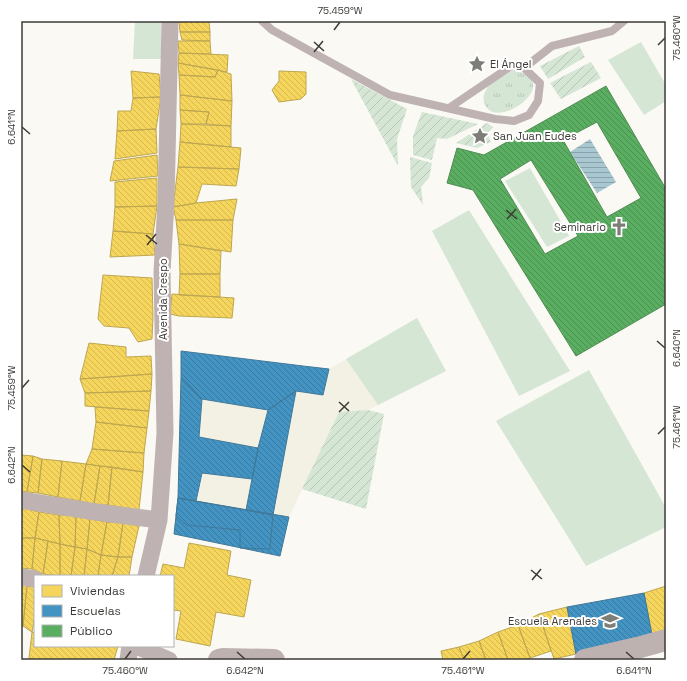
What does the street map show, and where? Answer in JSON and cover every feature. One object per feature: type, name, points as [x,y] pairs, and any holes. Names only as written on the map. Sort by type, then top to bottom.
[{"type":"main road","points":[[585,660],[666,640]]},
{"type":"main road","points":[[219,660],[274,660]]},
{"type":"street","name":"Avenida Crespo","points":[[146,575],[159,520],[165,433],[162,272],[166,202],[170,21]]},
{"type":"street","points":[[21,500],[159,520]]},
{"type":"street","points":[[21,577],[34,579]]},
{"type":"street","points":[[128,660],[130,647]]},
{"type":"street","points":[[138,647],[169,660]]},
{"type":"lane","points":[[262,21],[272,30],[390,95],[495,119],[514,121],[529,115],[538,101],[540,83],[524,68],[511,66],[449,108]]},
{"type":"lane","points":[[524,68],[552,46],[612,31],[624,21]]},
{"type":"shaded area","points":[[417,318],[446,371],[368,410],[339,412],[289,517],[178,498],[181,377],[323,395],[329,369]]},
{"type":"green space","points":[[135,21],[161,21],[161,59],[133,59]]},
{"type":"green space","points":[[641,42],[666,85],[666,101],[644,115],[608,60]]},
{"type":"green space","points":[[579,46],[585,57],[548,79],[540,66]]},
{"type":"green space","points":[[591,62],[601,78],[561,99],[550,83]]},
{"type":"green space","points":[[509,71],[516,71],[529,77],[533,84],[532,92],[526,100],[517,107],[497,113],[489,110],[484,102],[487,88],[494,80],[503,74]]},
{"type":"green space","points":[[351,79],[407,109],[397,139],[398,166]]},
{"type":"green space","points":[[422,112],[478,124],[447,139],[437,138],[432,160],[413,155],[413,136]]},
{"type":"green space","points":[[487,123],[493,127],[487,133],[491,142],[477,148],[456,143]]},
{"type":"green space","points":[[410,157],[432,163],[429,178],[421,187],[423,205],[411,187]]},
{"type":"green space","points":[[530,168],[569,236],[547,247],[505,181]]},
{"type":"green space","points":[[469,210],[570,371],[519,396],[432,231]]},
{"type":"green space","points":[[417,318],[446,371],[378,405],[346,359]]},
{"type":"green space","points":[[589,370],[666,508],[666,527],[586,566],[496,421]]},
{"type":"green space","points":[[368,410],[384,414],[366,509],[302,489],[339,412]]},
{"type":"water","points":[[590,139],[616,182],[597,193],[570,152]]},
{"type":"building: Viviendas","points":[[209,21],[210,32],[180,32],[179,22]]},
{"type":"building: Viviendas","points":[[180,32],[210,32],[210,41],[182,40]]},
{"type":"building: Viviendas","points":[[178,41],[210,41],[211,54],[179,53]]},
{"type":"building: Viviendas","points":[[179,53],[228,55],[227,72],[178,63]]},
{"type":"building: Viviendas","points":[[178,63],[218,70],[215,77],[179,75]]},
{"type":"building: Viviendas","points":[[218,70],[231,74],[232,101],[180,95],[179,75],[215,77]]},
{"type":"building: Viviendas","points":[[131,71],[159,74],[161,97],[133,98]]},
{"type":"building: Viviendas","points":[[279,71],[306,72],[306,94],[301,99],[279,102],[272,90],[279,81]]},
{"type":"building: Viviendas","points":[[180,95],[232,101],[231,126],[206,124],[209,112],[180,110]]},
{"type":"building: Viviendas","points":[[161,97],[156,129],[117,131],[118,111],[131,111],[133,98]]},
{"type":"building: Viviendas","points":[[180,110],[209,112],[206,124],[181,124]]},
{"type":"building: Viviendas","points":[[181,124],[231,126],[231,147],[180,142]]},
{"type":"building: Viviendas","points":[[156,129],[157,153],[115,159],[117,131]]},
{"type":"building: Viviendas","points":[[180,142],[241,148],[239,169],[178,167]]},
{"type":"building: Viviendas","points":[[157,155],[158,176],[110,181],[114,161]]},
{"type":"building: Viviendas","points":[[178,167],[239,169],[236,186],[202,184],[196,203],[173,207]]},
{"type":"building: Viviendas","points":[[157,178],[157,206],[115,207],[115,182]]},
{"type":"building: Viviendas","points":[[237,199],[233,220],[176,220],[173,207]]},
{"type":"building: Viviendas","points":[[157,206],[153,234],[113,231],[115,207]]},
{"type":"building: Viviendas","points":[[176,220],[233,220],[231,252],[179,244]]},
{"type":"building: Viviendas","points":[[113,231],[153,234],[155,255],[110,257]]},
{"type":"building: Viviendas","points":[[179,244],[221,251],[220,274],[180,274]]},
{"type":"building: Viviendas","points":[[180,274],[220,274],[220,297],[179,295]]},
{"type":"building: Viviendas","points":[[103,275],[152,278],[152,339],[138,342],[129,328],[104,326],[98,319]]},
{"type":"building: Viviendas","points":[[172,294],[234,298],[232,318],[179,316],[170,314]]},
{"type":"building: Viviendas","points":[[89,343],[126,347],[126,357],[151,356],[152,374],[80,379]]},
{"type":"building: Viviendas","points":[[152,374],[151,391],[85,393],[80,379]]},
{"type":"building: Viviendas","points":[[151,391],[149,411],[85,406],[85,393]]},
{"type":"building: Viviendas","points":[[95,407],[149,411],[147,428],[96,422]]},
{"type":"building: Viviendas","points":[[96,422],[147,428],[144,453],[92,449]]},
{"type":"building: Viviendas","points":[[92,449],[144,453],[143,472],[86,464]]},
{"type":"building: Viviendas","points":[[21,455],[33,456],[27,492],[21,491]]},
{"type":"building: Viviendas","points":[[33,456],[42,459],[38,493],[27,492]]},
{"type":"building: Viviendas","points":[[42,459],[62,461],[58,497],[38,493]]},
{"type":"building: Viviendas","points":[[62,461],[86,464],[80,501],[58,497]]},
{"type":"building: Viviendas","points":[[86,464],[100,466],[94,504],[80,501]]},
{"type":"building: Viviendas","points":[[100,466],[112,467],[108,505],[94,504]]},
{"type":"building: Viviendas","points":[[112,467],[143,472],[139,510],[108,505]]},
{"type":"building: Viviendas","points":[[23,508],[39,512],[35,538],[21,538],[21,517]]},
{"type":"building: Viviendas","points":[[39,512],[59,515],[60,544],[35,538]]},
{"type":"building: Viviendas","points":[[59,515],[76,516],[75,547],[60,544]]},
{"type":"building: Viviendas","points":[[76,516],[90,519],[87,549],[75,547]]},
{"type":"building: Viviendas","points":[[90,519],[107,522],[101,555],[87,549]]},
{"type":"building: Viviendas","points":[[107,522],[123,523],[118,557],[101,555]]},
{"type":"building: Viviendas","points":[[123,523],[139,526],[132,557],[118,557]]},
{"type":"building: Viviendas","points":[[21,538],[35,538],[32,569],[21,568]]},
{"type":"building: Viviendas","points":[[35,538],[48,541],[43,574],[32,569]]},
{"type":"building: Viviendas","points":[[48,541],[60,544],[60,575],[43,574]]},
{"type":"building: Viviendas","points":[[189,543],[231,551],[227,575],[251,580],[244,617],[216,612],[210,646],[176,639],[181,611],[174,610],[174,575],[160,575],[163,564],[184,568]]},
{"type":"building: Viviendas","points":[[60,544],[75,547],[71,575],[60,575]]},
{"type":"building: Viviendas","points":[[75,547],[87,549],[84,575],[71,575]]},
{"type":"building: Viviendas","points":[[87,549],[101,555],[98,575],[84,575]]},
{"type":"building: Viviendas","points":[[101,555],[118,557],[112,575],[98,575]]},
{"type":"building: Viviendas","points":[[118,557],[132,557],[129,575],[112,575]]},
{"type":"building: Viviendas","points":[[21,585],[27,586],[23,626],[21,626]]},
{"type":"building: Viviendas","points":[[27,586],[34,587],[34,621],[32,632],[23,626]]},
{"type":"building: Viviendas","points":[[666,586],[666,630],[652,635],[644,593]]},
{"type":"building: Viviendas","points":[[567,607],[576,654],[554,659],[539,614]]},
{"type":"building: Viviendas","points":[[539,614],[551,651],[530,658],[518,625]]},
{"type":"building: Viviendas","points":[[518,625],[530,658],[526,660],[508,660],[498,632]]},
{"type":"building: Viviendas","points":[[32,632],[34,633],[34,647],[118,647],[114,660],[36,660],[29,658]]},
{"type":"building: Viviendas","points":[[498,632],[508,660],[486,660],[479,641]]},
{"type":"building: Viviendas","points":[[479,641],[486,660],[464,660],[459,647]]},
{"type":"building: Viviendas","points":[[459,647],[464,660],[443,660],[441,651]]},
{"type":"building: Escuelas","points":[[181,351],[329,369],[323,395],[296,391],[268,410],[202,399],[181,377]]},
{"type":"building: Escuelas","points":[[181,377],[202,399],[199,437],[258,448],[252,479],[202,473],[196,501],[178,498]]},
{"type":"building: Escuelas","points":[[296,391],[273,515],[246,510],[258,448],[268,410]]},
{"type":"building: Escuelas","points":[[178,498],[289,517],[280,556],[174,534]]},
{"type":"building: Escuelas","points":[[178,498],[273,515],[270,549],[240,548],[240,530],[187,525],[176,516]]},
{"type":"building: Escuelas","name":"Escuela Arenales","points":[[644,593],[652,635],[576,654],[567,607]]},
{"type":"building: Público","name":"Seminario","points":[[606,86],[666,189],[666,304],[576,356],[473,190],[447,183],[457,148],[484,155]],"holes":[[[597,122],[641,198],[607,217],[563,140]],[[531,160],[578,236],[545,254],[500,179]]]},
{"type":"place","name":"El Ángel","points":[[477,64]]},
{"type":"place","name":"San Juan Eudes","points":[[480,136]]},
{"type":"place","name":"Seminario","points":[[619,227]]},
{"type":"place","name":"Escuela Arenales","points":[[610,621]]}]
